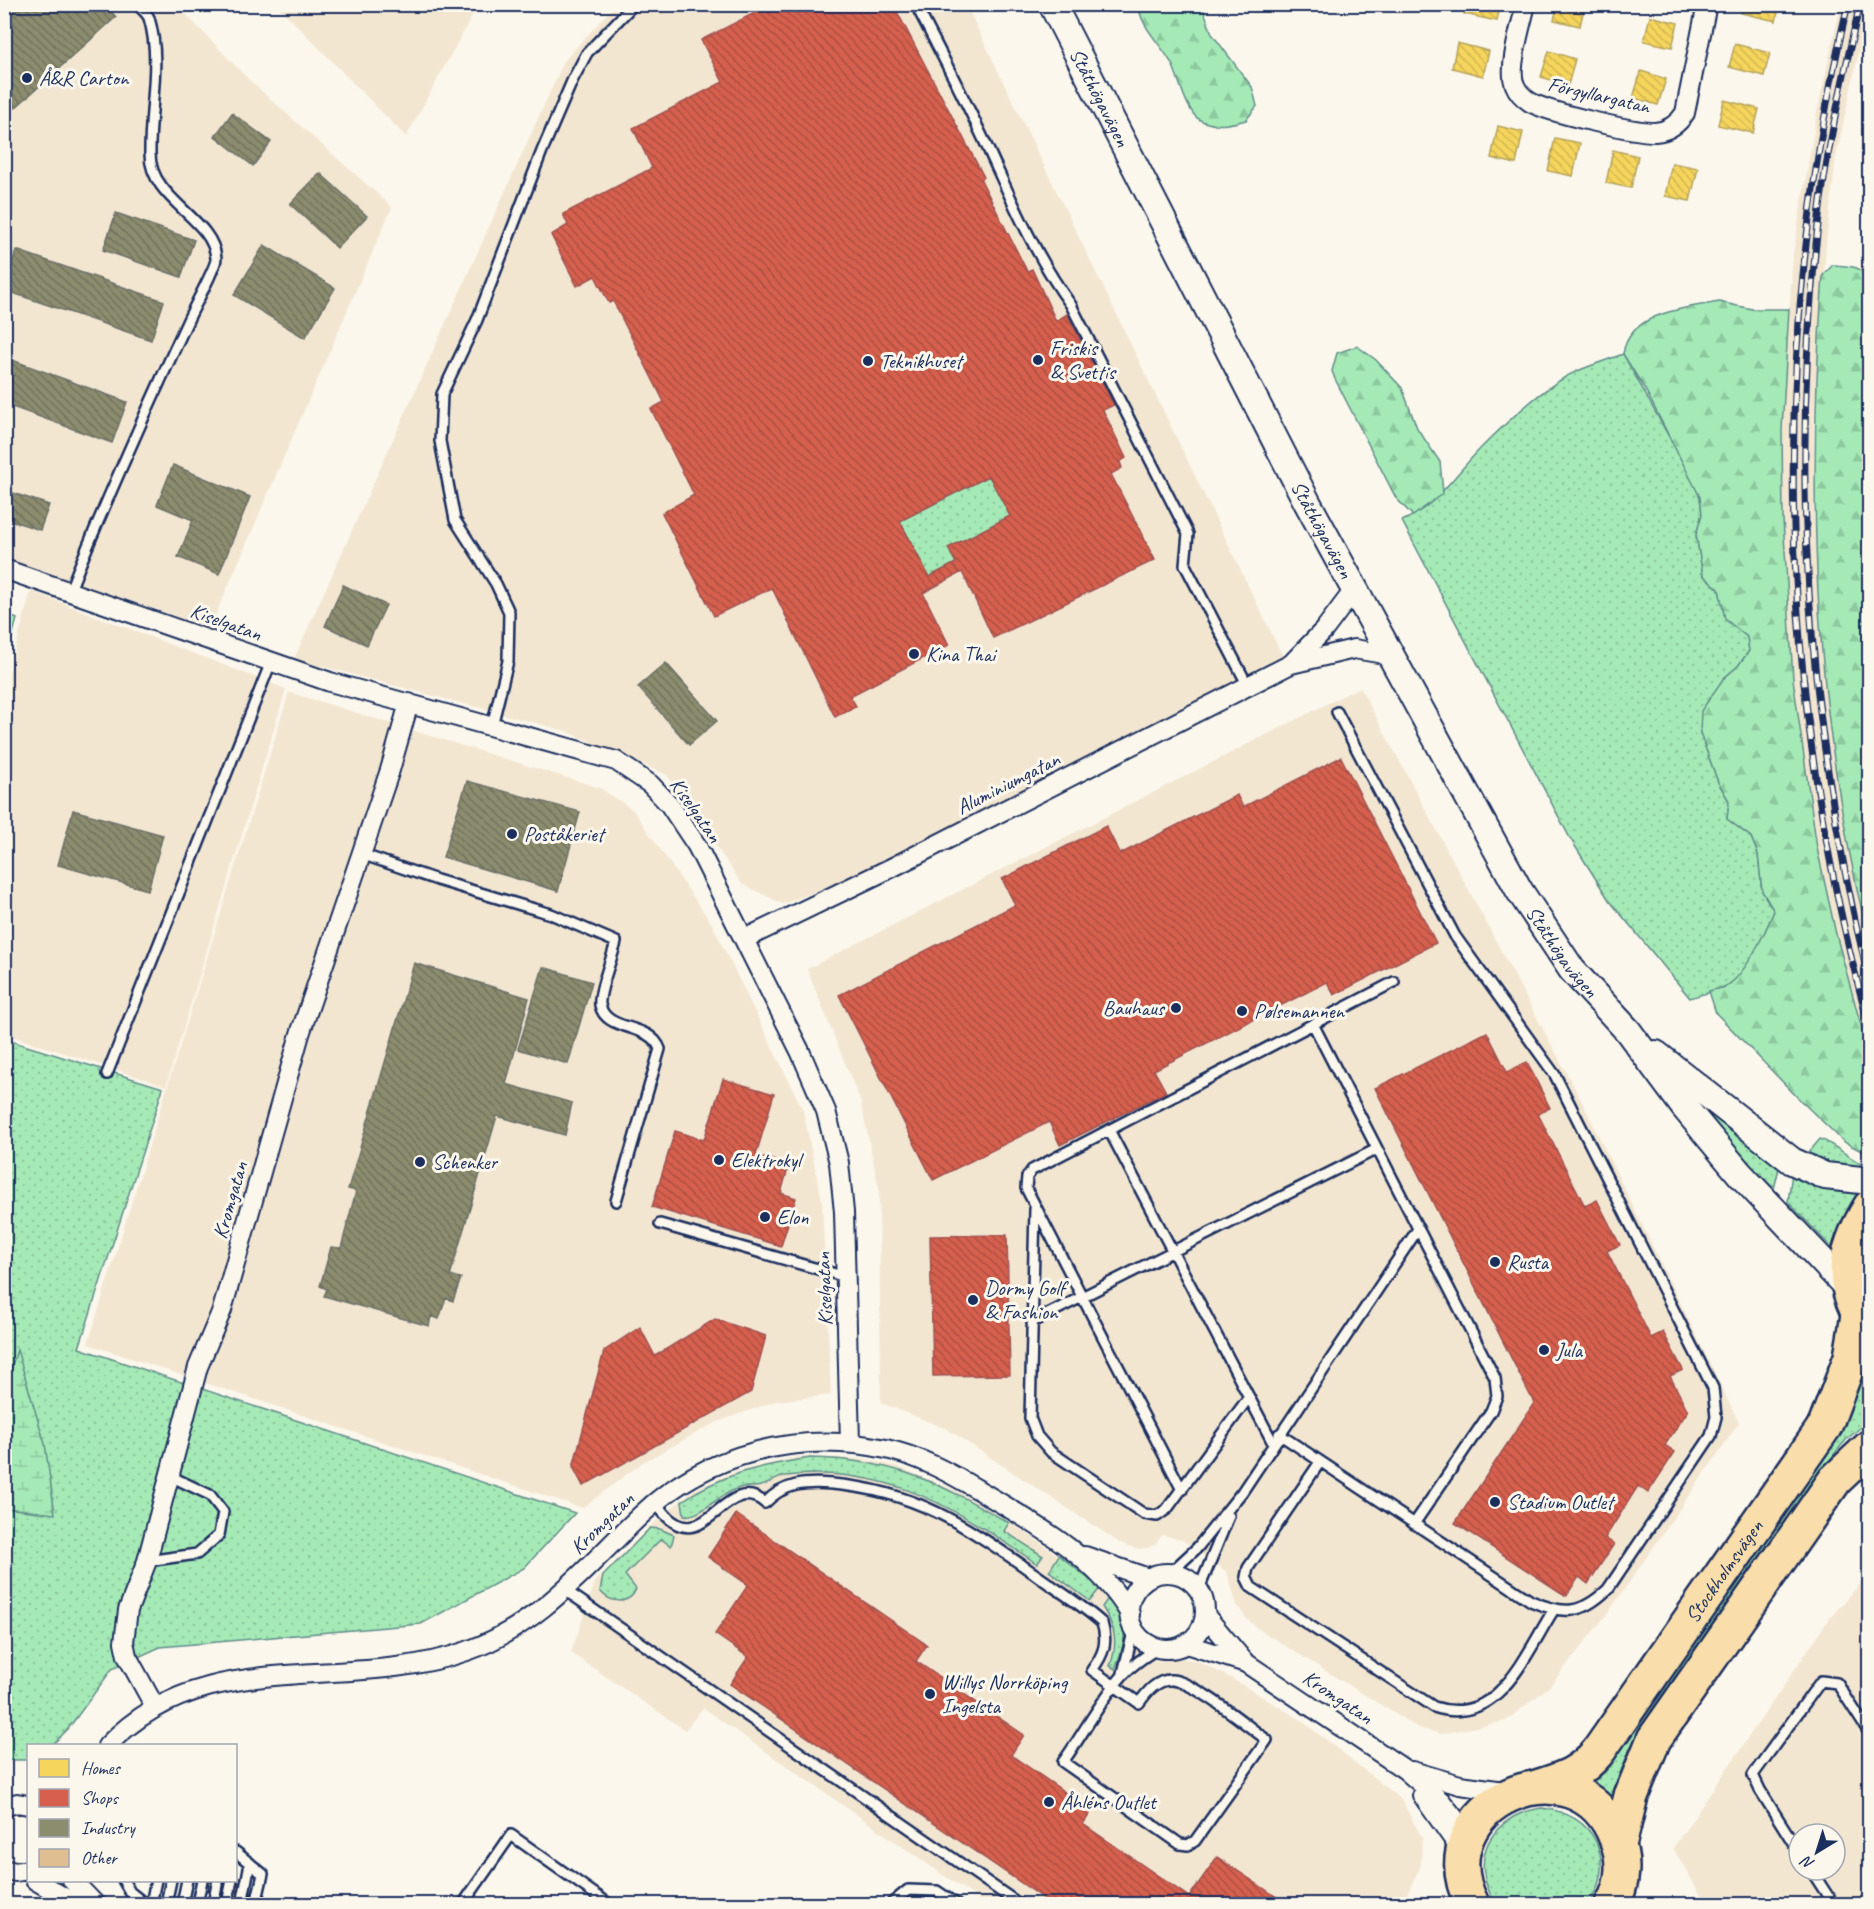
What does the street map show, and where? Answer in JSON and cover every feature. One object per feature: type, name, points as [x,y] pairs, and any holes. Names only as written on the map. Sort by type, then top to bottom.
[{"type":"highway","name":"Stockholmsvägen","points":[[1465,1875],[1484,1811],[1525,1790],[1576,1773],[1599,1752],[1825,1426],[1851,1357],[1858,1312],[1847,1270],[1853,1234],[1869,1207]]},
{"type":"highway","name":"Stockholmsvägen","points":[[1619,1845],[1631,1796],[1654,1739],[1835,1480],[1869,1447]]},
{"type":"highway","points":[[1525,1790],[1553,1787],[1582,1797],[1605,1818],[1619,1845],[1622,1865],[1620,1898]]},
{"type":"main road","name":"Ståthögavägen","points":[[1052,4],[1186,270],[1354,590],[1545,933],[1572,970],[1628,1031],[1685,1108],[1858,1312]]},
{"type":"main road","name":"Ståthögavägen","points":[[1628,1031],[1792,1161],[1825,1176],[1869,1181]]},
{"type":"street","name":"Förgyllargatan","points":[[1526,4],[1512,72],[1514,84],[1522,96],[1533,103],[1590,120],[1655,132],[1678,123],[1684,113],[1707,4]]},
{"type":"street","name":"Kiselgatan","points":[[4,568],[271,662],[616,761],[650,784],[669,804],[697,846],[800,1051],[826,1111],[839,1163],[846,1277],[850,1443]]},
{"type":"street","name":"Aluminiumgatan","points":[[1291,664],[1324,630],[1354,590]]},
{"type":"street","name":"Aluminiumgatan","points":[[744,939],[893,867],[1291,664],[1340,651],[1366,650],[1390,655]]},
{"type":"street","name":"Kromgatan","points":[[154,1707],[127,1656],[124,1642],[128,1611],[147,1562],[198,1367],[222,1310],[300,1034],[390,770],[409,703]]},
{"type":"street","name":"Kromgatan","points":[[114,1743],[154,1707],[191,1690],[213,1684],[256,1678],[416,1665],[442,1659],[501,1637],[534,1616],[565,1590],[656,1503],[689,1478],[748,1453],[795,1444],[850,1443],[889,1449],[938,1467],[1070,1550],[1109,1584],[1132,1621]]},
{"type":"street","name":"Kromgatan","points":[[1070,1550],[1148,1578]]},
{"type":"street","points":[[1170,1573],[1181,1575],[1199,1589],[1204,1601],[1205,1615],[1202,1627],[1186,1644],[1175,1648],[1158,1648],[1145,1641],[1132,1621],[1134,1593],[1148,1578],[1170,1573]]},
{"type":"street","name":"Kromgatan","points":[[1205,1615],[1246,1664]]},
{"type":"street","name":"Kromgatan","points":[[1186,1644],[1246,1664],[1404,1769],[1441,1801],[1465,1875]]},
{"type":"street","name":"Kromgatan","points":[[1404,1769],[1460,1785],[1525,1790]]},
{"type":"street","points":[[36,1882],[75,1905]]},
{"type":"street","points":[[73,1882],[95,1905]]},
{"type":"lane","points":[[70,590],[188,320],[217,261],[215,249],[206,235],[153,175],[150,156],[154,48],[148,16],[137,4]]},
{"type":"lane","points":[[492,726],[508,661],[509,612],[496,584],[455,520],[440,441],[442,394],[477,320],[542,151],[573,79],[586,53],[634,4]]},
{"type":"lane","points":[[919,11],[970,111],[1026,233],[1050,276],[1071,305],[1188,534],[1185,565],[1248,686]]},
{"type":"lane","points":[[107,1074],[271,662]]},
{"type":"lane","points":[[1279,1434],[1531,1601],[1553,1611],[1576,1610],[1594,1603],[1608,1589],[1711,1436],[1716,1417],[1713,1388],[1555,1075],[1455,936],[1337,712]]},
{"type":"lane","points":[[361,854],[437,880],[551,914],[616,942],[600,1003],[604,1014],[612,1021],[647,1032],[656,1039],[660,1049],[616,1201]]},
{"type":"lane","points":[[1182,1490],[1026,1188],[1027,1177],[1032,1170],[1394,982]]},
{"type":"lane","points":[[1313,1024],[1495,1378],[1497,1395],[1491,1411],[1414,1524]]},
{"type":"lane","points":[[1109,1130],[1273,1443]]},
{"type":"lane","points":[[1032,1322],[1377,1149]]},
{"type":"lane","points":[[1035,1206],[1030,1418],[1037,1436],[1051,1452],[1144,1514],[1157,1516],[1167,1509],[1182,1490],[1249,1397]]},
{"type":"lane","points":[[660,1224],[846,1277]]},
{"type":"lane","points":[[1199,1589],[1213,1550],[1242,1492],[1418,1229]]},
{"type":"lane","points":[[1320,1461],[1248,1568],[1246,1577],[1251,1587],[1434,1707],[1463,1713],[1486,1705],[1501,1692],[1553,1611]]},
{"type":"lane","points":[[147,1562],[197,1554],[219,1535],[223,1512],[210,1495],[170,1476]]},
{"type":"lane","points":[[656,1503],[670,1521],[679,1526],[691,1527],[714,1515],[727,1502],[748,1495],[758,1497],[765,1503],[776,1492],[790,1485],[820,1483],[860,1486],[899,1495],[948,1517],[977,1534],[1102,1623],[1105,1645],[1102,1656],[1092,1670],[1115,1686],[1139,1703],[1156,1684],[1170,1680],[1186,1684],[1267,1740],[1195,1841],[1188,1845],[1180,1844],[1063,1762],[1115,1686],[1123,1675],[1158,1648]]},
{"type":"lane","points":[[1170,1573],[1197,1548],[1242,1492]]},
{"type":"lane","points":[[565,1590],[1019,1905]]},
{"type":"lane","points":[[1123,1675],[1132,1621]]},
{"type":"lane","points":[[1787,1833],[1760,1790],[1753,1774],[1821,1681],[1837,1683],[1869,1734]]},
{"type":"lane","points":[[463,1905],[511,1835],[609,1905]]},
{"type":"lane","points":[[237,1856],[250,1863],[263,1874],[256,1905]]},
{"type":"lane","points":[[242,1905],[250,1863]]},
{"type":"lane","points":[[124,1882],[130,1892],[145,1905]]},
{"type":"lane","points":[[151,1905],[156,1882]]},
{"type":"lane","points":[[166,1905],[171,1882]]},
{"type":"lane","points":[[182,1905],[187,1882]]},
{"type":"lane","points":[[197,1905],[202,1882]]},
{"type":"lane","points":[[213,1905],[218,1882]]},
{"type":"lane","points":[[227,1905],[232,1882]]},
{"type":"lane","points":[[1819,1882],[1833,1905]]},
{"type":"lane","points":[[891,1905],[908,1890],[937,1891],[956,1905]]},
{"type":"shaded area","points":[[616,4],[966,5],[1283,657],[860,874],[783,904],[742,884],[667,775],[566,731],[294,659],[564,61]]},
{"type":"shaded area","points":[[5,5],[177,5],[249,80],[392,207],[210,628],[5,558]]},
{"type":"shaded area","points":[[277,5],[478,5],[406,137]]},
{"type":"shaded area","points":[[1841,5],[1869,6],[1836,157],[1826,244],[1814,422],[1814,515],[1819,626],[1826,698],[1851,862],[1869,941],[1869,1055],[1836,934],[1817,848],[1804,767],[1793,679],[1783,519],[1782,430],[1793,254],[1817,112]]},
{"type":"shaded area","points":[[31,591],[286,689],[166,1086],[5,1034],[5,687]]},
{"type":"shaded area","points":[[1360,687],[1582,1102],[1739,1423],[1608,1613],[1550,1686],[1506,1721],[1442,1734],[1418,1728],[1258,1629],[1245,1617],[1237,1605],[1227,1572],[1182,1540],[1162,1535],[1156,1544],[1136,1549],[1120,1543],[947,1429],[881,1403],[879,1189],[861,1103],[807,969]]},
{"type":"shaded area","points":[[289,692],[600,788],[633,810],[712,924],[803,1110],[822,1201],[831,1395],[776,1401],[717,1422],[643,1462],[582,1508],[88,1344]]},
{"type":"shaded area","points":[[797,1457],[864,1459],[895,1466],[955,1490],[1010,1522],[1087,1575],[1111,1596],[1120,1611],[1127,1638],[1159,1661],[1175,1657],[1197,1661],[1229,1677],[1301,1720],[1401,1799],[1422,1838],[1421,1865],[1402,1904],[985,1904],[703,1708],[685,1730],[571,1653],[595,1582],[648,1528],[695,1489],[734,1472]]},
{"type":"shaded area","points":[[1869,1574],[1869,1904],[1706,1904],[1673,1848],[1829,1619]]},
{"type":"green space","points":[[1139,5],[1202,5],[1212,34],[1252,87],[1257,106],[1246,120],[1217,125],[1200,120],[1195,116],[1187,103],[1173,66],[1147,29]]},
{"type":"green space","points":[[1833,265],[1859,269],[1866,277],[1870,292],[1870,395],[1864,401],[1870,446],[1869,941],[1836,775],[1819,610],[1815,444],[1818,360],[1823,275]]},
{"type":"green space","points":[[1719,302],[1752,309],[1789,309],[1782,430],[1783,519],[1793,679],[1817,848],[1836,934],[1869,1055],[1869,1155],[1844,1142],[1801,1101],[1716,1013],[1709,991],[1727,986],[1741,972],[1761,940],[1774,911],[1762,891],[1758,854],[1751,837],[1727,819],[1729,801],[1718,782],[1700,733],[1701,711],[1723,679],[1738,666],[1749,651],[1747,637],[1725,619],[1719,589],[1703,575],[1696,535],[1702,514],[1700,497],[1646,391],[1623,354],[1627,340],[1647,321],[1676,310]]},
{"type":"green space","points":[[1357,346],[1376,360],[1402,388],[1417,428],[1440,462],[1443,493],[1413,516],[1396,498],[1332,371],[1337,353]]},
{"type":"green space","points":[[1623,354],[1694,482],[1700,497],[1702,514],[1696,535],[1703,575],[1719,589],[1726,619],[1747,637],[1749,651],[1738,666],[1723,679],[1700,733],[1718,782],[1729,801],[1727,819],[1751,837],[1758,854],[1762,891],[1774,911],[1766,930],[1741,973],[1718,990],[1690,998],[1609,900],[1570,838],[1402,521],[1436,498],[1472,457],[1544,391],[1567,376]]},
{"type":"green space","points":[[989,476],[1010,516],[948,548],[956,563],[929,577],[900,521]]},
{"type":"green space","points":[[4,614],[17,619],[5,662]]},
{"type":"green space","points":[[4,1039],[163,1088],[79,1348],[575,1513],[524,1568],[421,1624],[160,1647],[112,1669],[68,1729],[53,1744],[27,1744],[27,1760],[5,1760]]},
{"type":"green space","points":[[1692,1096],[1780,1164],[1774,1189],[1736,1152]]},
{"type":"green space","points":[[1820,1139],[1869,1169],[1863,1173],[1804,1158]]},
{"type":"green space","points":[[1792,1173],[1831,1191],[1857,1194],[1859,1197],[1834,1250],[1788,1202]]},
{"type":"green space","points":[[1863,1252],[1869,1255],[1869,1307],[1862,1281]]},
{"type":"green space","points":[[1865,1348],[1869,1352],[1869,1420],[1835,1453],[1631,1746],[1608,1803],[1585,1786],[1602,1770],[1839,1428],[1856,1390]]},
{"type":"green space","points":[[17,1350],[45,1444],[55,1514],[5,1508],[5,1387]]},
{"type":"green space","points":[[810,1458],[839,1459],[891,1468],[937,1485],[1009,1523],[1004,1531],[1043,1556],[1037,1564],[979,1525],[949,1509],[889,1484],[857,1477],[823,1474],[783,1477],[761,1486],[742,1487],[724,1495],[697,1513],[684,1515],[682,1501],[727,1477]]},
{"type":"green space","points":[[650,1528],[660,1529],[674,1535],[671,1546],[661,1539],[625,1575],[636,1589],[629,1598],[619,1601],[604,1595],[600,1591],[603,1576]]},
{"type":"green space","points":[[1059,1555],[1100,1588],[1090,1601],[1049,1571]]},
{"type":"green space","points":[[1109,1597],[1120,1616],[1124,1632],[1122,1649],[1115,1669],[1110,1666],[1115,1643],[1113,1629],[1102,1607]]},
{"type":"green space","points":[[1542,1808],[1576,1819],[1588,1829],[1596,1841],[1601,1871],[1589,1904],[1496,1904],[1488,1888],[1484,1871],[1484,1856],[1497,1830],[1524,1812]]},
{"type":"building: Homes","points":[[1466,4],[1500,4],[1497,21],[1464,14]]},
{"type":"building: Homes","points":[[1558,4],[1585,4],[1580,26],[1554,20]]},
{"type":"building: Homes","points":[[1743,4],[1780,4],[1776,21],[1741,13]]},
{"type":"building: Homes","points":[[1650,16],[1678,23],[1672,47],[1644,41]]},
{"type":"building: Homes","points":[[1457,43],[1489,51],[1483,76],[1452,68]]},
{"type":"building: Homes","points":[[1735,44],[1770,53],[1764,76],[1729,67]]},
{"type":"building: Homes","points":[[1549,51],[1575,59],[1568,85],[1541,77]]},
{"type":"building: Homes","points":[[1641,71],[1666,79],[1658,105],[1633,98]]},
{"type":"building: Homes","points":[[1724,100],[1759,109],[1753,133],[1718,125]]},
{"type":"building: Homes","points":[[1498,126],[1523,132],[1516,164],[1491,158]]},
{"type":"building: Homes","points":[[1555,138],[1580,143],[1573,176],[1548,171]]},
{"type":"building: Homes","points":[[1613,150],[1638,156],[1631,188],[1606,183]]},
{"type":"building: Homes","points":[[1672,163],[1698,168],[1690,201],[1665,196]]},
{"type":"building: Shops","name":"Teknikhuset","points":[[772,4],[893,4],[984,177],[981,180],[1027,271],[1032,269],[1056,321],[1067,314],[1114,405],[1103,410],[1126,458],[1120,462],[1122,468],[1111,474],[1155,560],[993,638],[962,572],[923,593],[949,645],[850,696],[856,706],[835,717],[772,588],[714,616],[662,513],[694,495],[651,409],[664,402],[613,301],[609,303],[595,276],[577,286],[551,235],[568,225],[563,214],[652,168],[633,128],[723,82],[701,40]],"holes":[[[989,476],[1010,516],[948,548],[956,563],[929,577],[900,521]]]},
{"type":"building: Shops","points":[[1341,757],[1436,943],[1334,995],[1327,982],[1154,1070],[1166,1092],[1060,1145],[1049,1122],[933,1180],[839,995],[1015,905],[1002,879],[1106,826],[1120,854],[1237,795],[1243,807]]},
{"type":"building: Shops","points":[[1487,1032],[1507,1072],[1527,1062],[1550,1108],[1538,1114],[1585,1206],[1597,1200],[1620,1245],[1607,1251],[1651,1338],[1663,1332],[1683,1370],[1670,1376],[1688,1411],[1665,1445],[1675,1452],[1648,1493],[1638,1486],[1605,1538],[1614,1544],[1588,1584],[1579,1577],[1566,1596],[1455,1523],[1534,1403],[1375,1088]]},
{"type":"building: Shops","name":"Elektrokyl","points":[[723,1079],[774,1094],[756,1155],[789,1165],[781,1193],[796,1198],[781,1246],[652,1207],[675,1131],[704,1140]]},
{"type":"building: Shops","points":[[1007,1235],[1010,1375],[933,1376],[930,1236]]},
{"type":"building: Shops","points":[[715,1319],[766,1336],[751,1392],[583,1486],[573,1467],[604,1351],[640,1327],[655,1356]]},
{"type":"building: Shops","points":[[736,1514],[927,1645],[916,1661],[1024,1735],[1011,1755],[1092,1811],[1083,1824],[1189,1897],[1217,1857],[1287,1904],[1052,1904],[730,1684],[748,1657],[715,1634],[748,1585],[708,1557]]},
{"type":"building: Industry","name":"Å&R Carton","points":[[4,4],[104,4],[116,17],[4,118]]},
{"type":"building: Industry","points":[[232,113],[271,142],[253,166],[215,136]]},
{"type":"building: Industry","points":[[320,173],[367,216],[337,248],[290,204]]},
{"type":"building: Industry","points":[[116,213],[194,240],[181,277],[103,250]]},
{"type":"building: Industry","points":[[264,245],[335,288],[305,338],[234,295]]},
{"type":"building: Industry","points":[[16,250],[164,301],[151,340],[4,290]]},
{"type":"building: Industry","points":[[4,357],[127,402],[112,443],[4,404]]},
{"type":"building: Industry","points":[[173,465],[250,497],[219,574],[178,557],[193,520],[157,505]]},
{"type":"building: Industry","points":[[4,490],[49,505],[40,530],[4,518]]},
{"type":"building: Industry","points":[[343,585],[386,605],[367,645],[325,626]]},
{"type":"building: Industry","points":[[666,663],[717,721],[689,745],[638,687]]},
{"type":"building: Industry","name":"Poståkeriet","points":[[467,781],[580,812],[558,891],[443,857]]},
{"type":"building: Industry","points":[[73,810],[163,835],[148,890],[58,865]]},
{"type":"building: Industry","name":"Schenker","points":[[414,963],[529,998],[506,1084],[572,1103],[565,1135],[497,1116],[450,1276],[461,1278],[453,1301],[446,1298],[439,1319],[431,1316],[429,1326],[324,1296],[327,1289],[320,1286],[331,1247],[341,1248],[356,1191],[348,1189]]},
{"type":"building: Industry","points":[[543,967],[592,982],[568,1064],[518,1049]]},
{"type":"building: Other","points":[[202,1882],[240,1883],[238,1891],[253,1893],[251,1901],[266,1904],[221,1902],[222,1894],[208,1892],[209,1884]]},
{"type":"railway","points":[[1848,4],[1822,131],[1804,259],[1795,388],[1794,518],[1801,647],[1816,775],[1839,903],[1870,1029]]},
{"type":"railway","points":[[1860,4],[1833,126],[1821,200],[1811,298],[1806,397],[1805,495],[1809,594],[1818,692],[1831,790],[1848,887],[1870,984]]},
{"type":"place","name":"Å&R Carton","points":[[27,78]]},
{"type":"place","name":"Friskis & Svettis","points":[[1038,360]]},
{"type":"place","name":"Teknikhuset","points":[[868,361]]},
{"type":"place","name":"Kina Thai","points":[[914,654]]},
{"type":"place","name":"Poståkeriet","points":[[512,834]]},
{"type":"place","name":"Bauhaus","points":[[1176,1008]]},
{"type":"place","name":"Pølsemannen","points":[[1242,1011]]},
{"type":"place","name":"Elektrokyl","points":[[719,1160]]},
{"type":"place","name":"Schenker","points":[[420,1162]]},
{"type":"place","name":"Elon","points":[[765,1217]]},
{"type":"place","name":"Rusta","points":[[1495,1262]]},
{"type":"place","name":"Dormy Golf & Fashion","points":[[973,1300]]},
{"type":"place","name":"Jula","points":[[1544,1350]]},
{"type":"place","name":"Stadium Outlet","points":[[1495,1502]]},
{"type":"place","name":"Willys Norrköping Ingelsta","points":[[930,1694]]},
{"type":"place","name":"Åhléns Outlet","points":[[1049,1802]]}]
